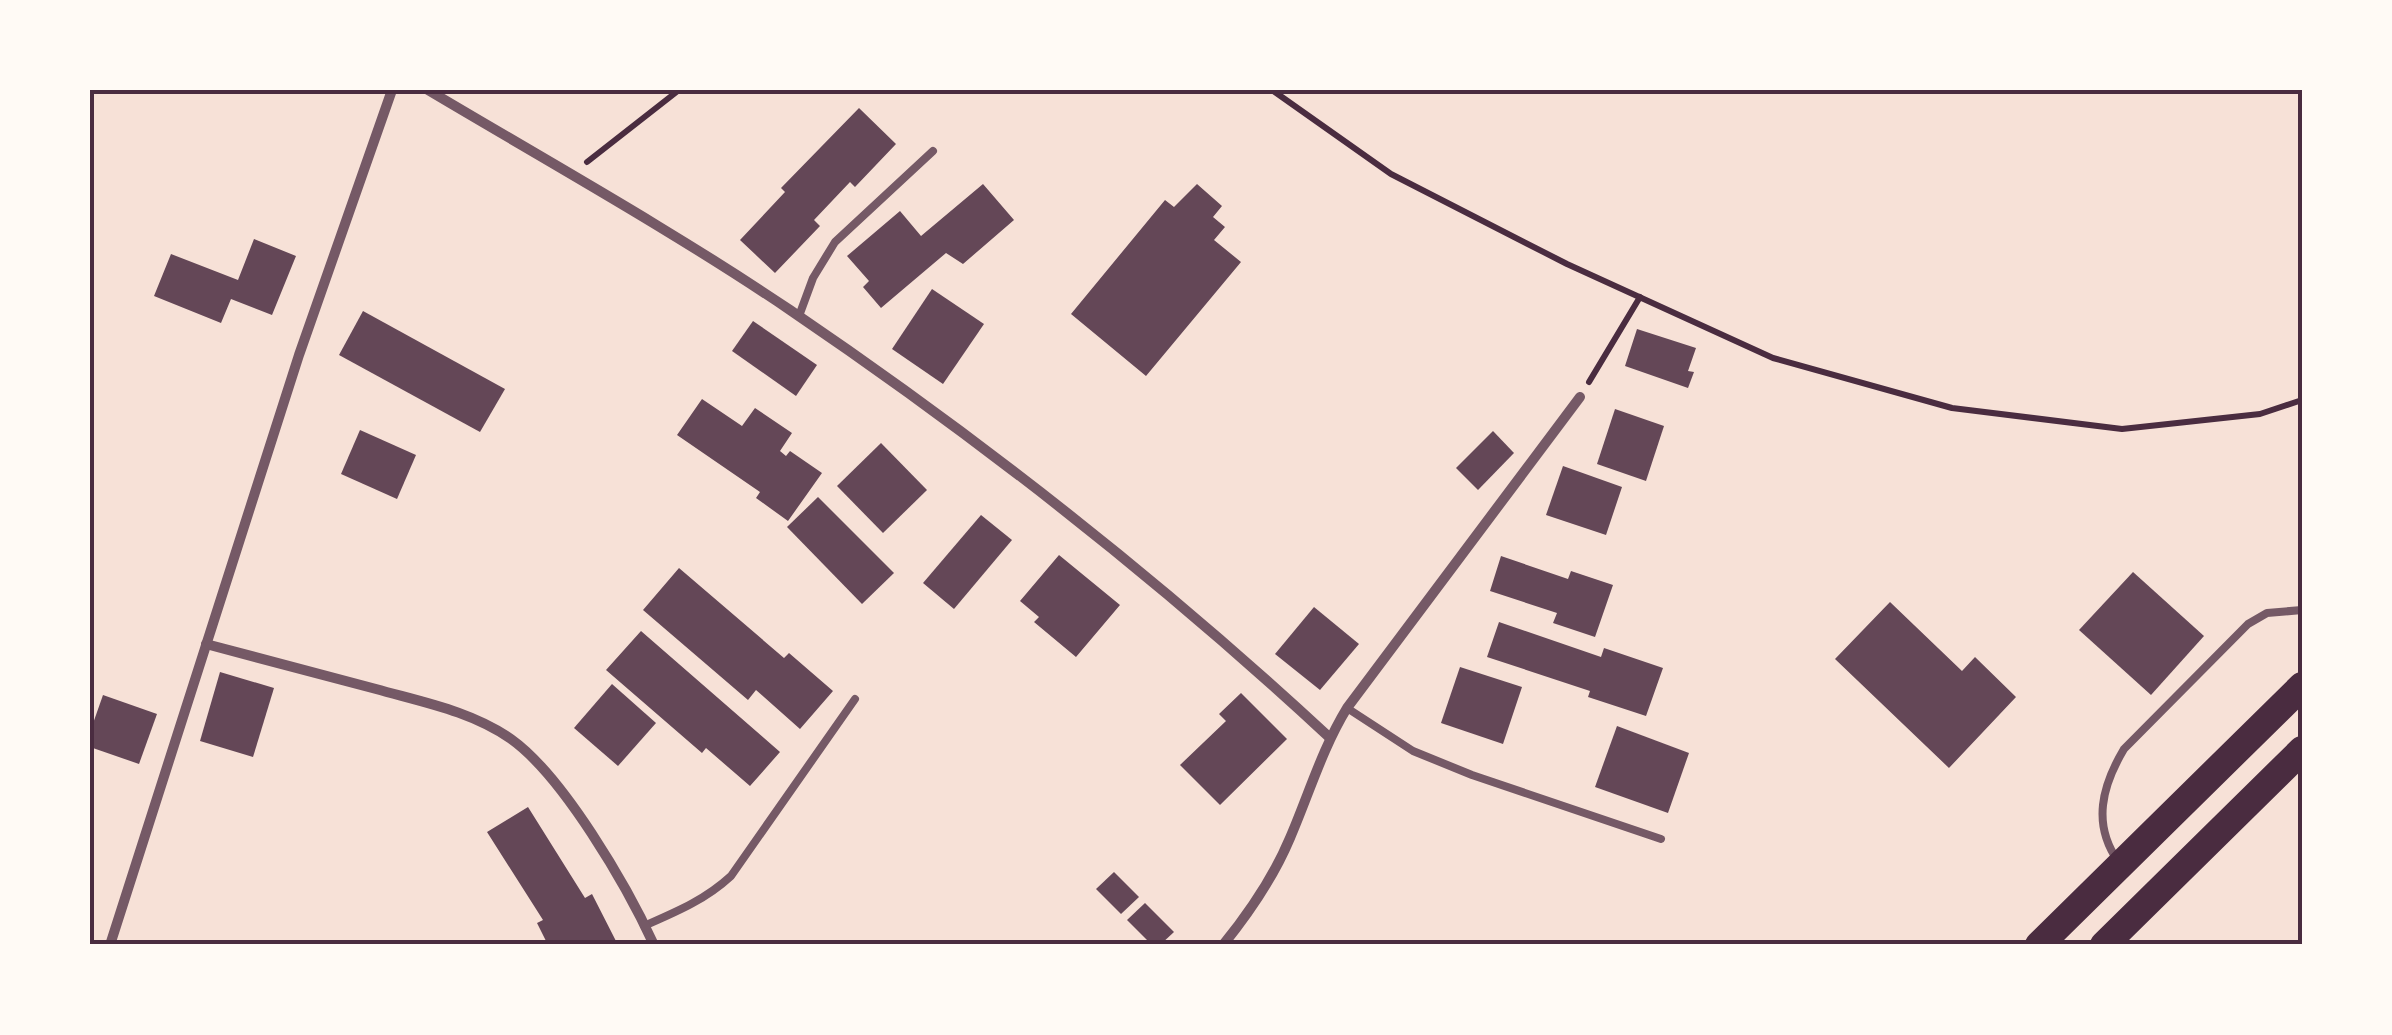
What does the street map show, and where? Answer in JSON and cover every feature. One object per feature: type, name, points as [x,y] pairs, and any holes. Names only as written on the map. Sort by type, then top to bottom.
[{"type":"highway","points":[[2039,945],[2302,686]]},
{"type":"highway","points":[[2104,945],[2302,750]]},
{"type":"street","points":[[110,945],[299,355],[392,90]]},
{"type":"street","points":[[428,90],[798,316],[1055,502],[1244,658],[1330,737]]},
{"type":"street","points":[[1223,945],[1265,886],[1289,841],[1330,737],[1347,708],[1580,396]]},
{"type":"street","points":[[206,644],[454,711],[510,738],[558,788],[623,886],[654,945]]},
{"type":"lane","points":[[798,316],[813,278],[835,242],[933,152]]},
{"type":"lane","points":[[2120,865],[2107,846],[2102,813],[2110,773],[2124,749],[2248,624],[2267,613],[2302,610]]},
{"type":"lane","points":[[644,926],[685,908],[731,876],[854,699]]},
{"type":"lane","points":[[1347,708],[1413,752],[1662,839]]},
{"type":"path","points":[[571,175],[679,90]]},
{"type":"path","points":[[1272,90],[1391,174],[1773,358],[1952,408],[2122,429],[2260,414],[2302,400]]},
{"type":"path","points":[[1580,396],[1640,297]]},
{"type":"building","points":[[859,108],[896,144],[855,187],[850,182],[814,220],[820,226],[775,273],[740,240],[785,192],[781,188]]},
{"type":"building","points":[[983,184],[1014,220],[963,264],[946,253],[881,308],[863,287],[869,281],[847,256],[900,211],[921,236]]},
{"type":"building","points":[[1197,184],[1222,206],[1213,217],[1225,227],[1214,240],[1241,262],[1146,376],[1071,314],[1165,200],[1174,207]]},
{"type":"building","points":[[254,239],[296,256],[272,315],[231,299],[221,323],[154,296],[171,254],[238,280]]},
{"type":"building","points":[[932,289],[984,324],[943,384],[892,349]]},
{"type":"building","points":[[363,311],[505,389],[480,432],[339,355]]},
{"type":"building","points":[[753,321],[817,365],[796,396],[732,351]]},
{"type":"building","points":[[1637,329],[1696,348],[1688,371],[1694,372],[1688,388],[1625,366]]},
{"type":"building","points":[[702,399],[742,426],[755,408],[792,433],[780,451],[786,456],[790,451],[822,473],[788,521],[756,498],[760,492],[677,435]]},
{"type":"building","points":[[1615,409],[1664,426],[1646,481],[1597,464]]},
{"type":"building","points":[[360,430],[416,455],[397,499],[341,474]]},
{"type":"building","points":[[1493,431],[1514,453],[1478,490],[1456,468]]},
{"type":"building","points":[[881,443],[927,490],[883,533],[837,486]]},
{"type":"building","points":[[1563,466],[1622,487],[1606,535],[1546,515]]},
{"type":"building","points":[[818,497],[894,573],[862,604],[787,527]]},
{"type":"building","points":[[981,515],[1012,540],[954,609],[923,583]]},
{"type":"building","points":[[1059,555],[1120,605],[1076,657],[1034,622],[1039,617],[1020,601]]},
{"type":"building","points":[[1501,556],[1568,579],[1571,571],[1613,585],[1595,637],[1553,623],[1557,613],[1490,591]]},
{"type":"building","points":[[679,568],[784,658],[789,653],[833,691],[800,729],[756,690],[748,700],[643,610]]},
{"type":"building","points":[[2133,572],[2204,636],[2151,695],[2079,630]]},
{"type":"building","points":[[1890,602],[1962,671],[1975,657],[2016,697],[1949,768],[1835,659]]},
{"type":"building","points":[[1314,607],[1359,644],[1320,690],[1275,654]]},
{"type":"building","points":[[1499,622],[1601,657],[1604,648],[1663,668],[1646,716],[1588,697],[1590,691],[1487,657]]},
{"type":"building","points":[[641,631],[780,752],[750,786],[706,748],[702,753],[606,670]]},
{"type":"building","points":[[1460,667],[1522,687],[1503,744],[1441,723]]},
{"type":"building","points":[[220,672],[274,688],[253,757],[200,741]]},
{"type":"building","points":[[612,684],[656,723],[618,766],[574,728]]},
{"type":"building","points":[[1241,693],[1287,739],[1220,805],[1180,765],[1226,721],[1219,714]]},
{"type":"building","points":[[103,695],[157,714],[139,764],[90,747],[90,732]]},
{"type":"building","points":[[1617,726],[1689,753],[1668,813],[1595,787]]},
{"type":"building","points":[[528,807],[585,898],[592,894],[618,945],[548,945],[537,923],[543,920],[487,832]]},
{"type":"building","points":[[1114,872],[1139,897],[1121,914],[1096,889]]},
{"type":"building","points":[[1145,903],[1174,932],[1160,945],[1152,945],[1127,920]]}]
